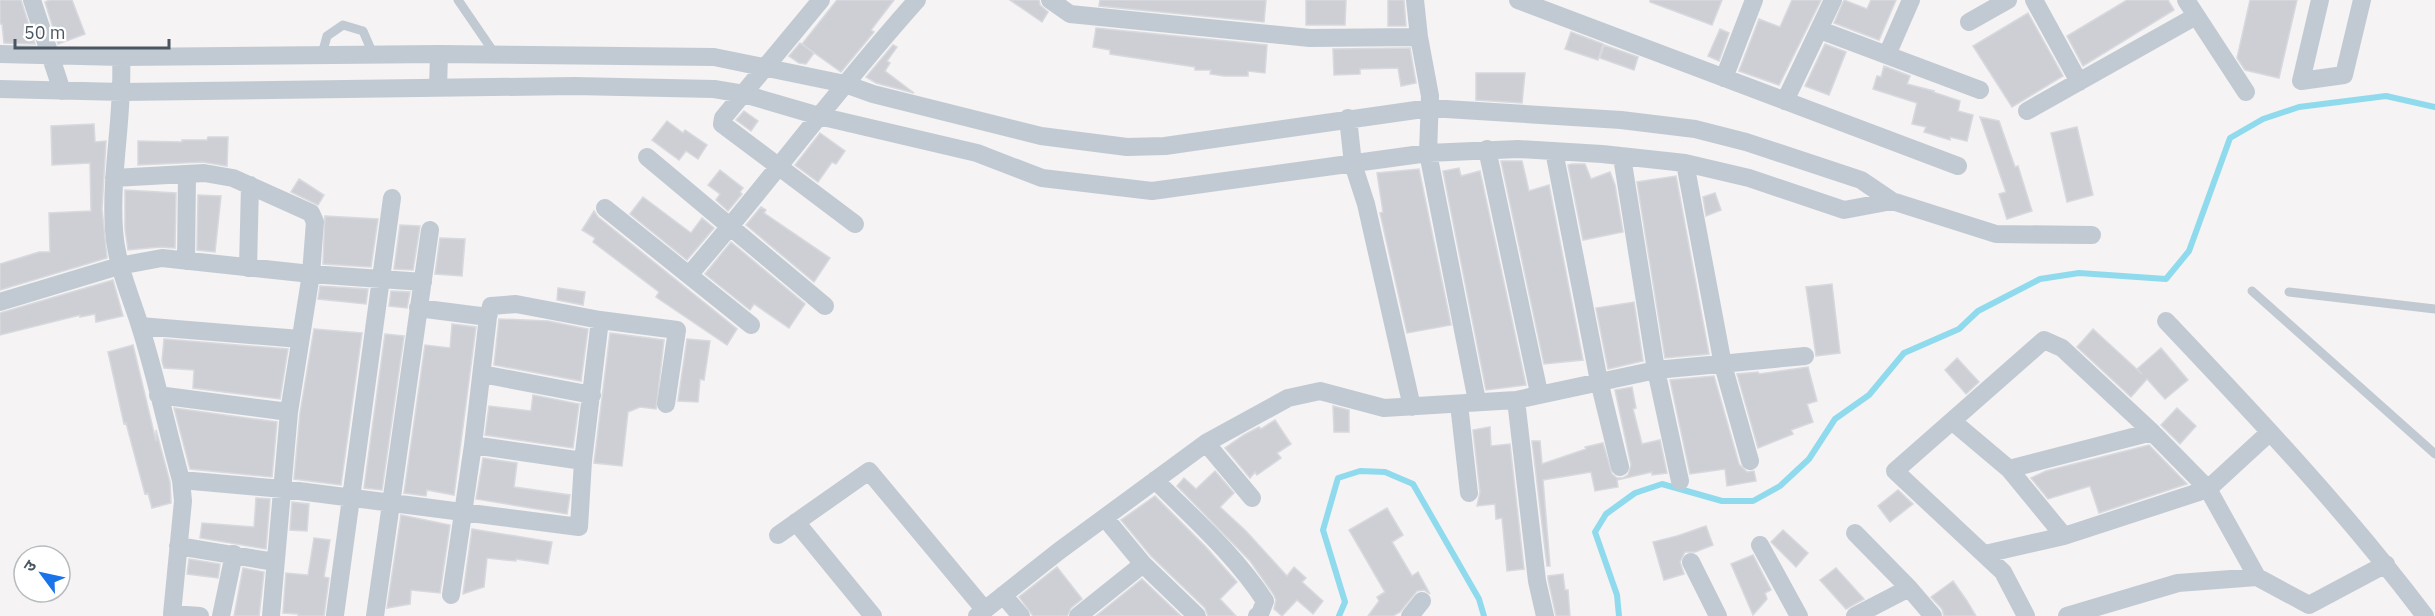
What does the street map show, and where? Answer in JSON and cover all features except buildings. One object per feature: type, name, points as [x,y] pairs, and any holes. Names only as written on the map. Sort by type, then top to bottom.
[{"type":"street","points":[[32,0],[62,91]]},
{"type":"street","points":[[821,0],[723,118],[722,124],[855,225]]},
{"type":"street","points":[[689,275],[845,84],[917,0]]},
{"type":"street","points":[[1050,0],[1075,7],[1310,38],[1419,37]]},
{"type":"street","points":[[1415,0],[1419,37],[1428,75],[1430,102],[1428,153],[1477,401]]},
{"type":"street","points":[[1518,0],[1958,166]]},
{"type":"street","points":[[1785,100],[1833,0]]},
{"type":"street","points":[[1887,55],[1911,0]]},
{"type":"street","points":[[1969,22],[2008,0]]},
{"type":"street","points":[[2034,0],[2079,82]]},
{"type":"street","points":[[2186,0],[2246,92]]},
{"type":"street","points":[[2320,0],[2301,81],[2344,75],[2362,0]]},
{"type":"street","points":[[1724,78],[1750,1]]},
{"type":"street","points":[[2027,111],[2196,16]]},
{"type":"street","points":[[1820,30],[1980,90]]},
{"type":"street","points":[[0,54],[121,57],[322,54],[714,57],[845,84],[873,94],[1041,136],[1127,147],[1165,146],[1348,118],[1430,102],[1695,129],[1746,142],[1861,180],[1892,201],[1996,234],[2092,236]]},
{"type":"street","points":[[438,88],[439,54]]},
{"type":"street","points":[[605,86],[607,55]]},
{"type":"street","points":[[121,57],[123,92],[114,178],[114,231],[119,266],[140,327],[181,480],[183,501],[172,614],[200,616]]},
{"type":"street","points":[[0,89],[123,92],[605,86],[714,88],[744,94],[819,116],[977,153],[1042,178],[1152,191],[1428,153],[1487,149],[1554,151],[1684,163],[1749,178],[1844,210],[1892,201]]},
{"type":"street","points":[[1348,118],[1353,164],[1366,204],[1412,407]]},
{"type":"street","points":[[1487,149],[1539,393]]},
{"type":"street","points":[[1554,151],[1599,381],[1620,467]]},
{"type":"street","points":[[647,157],[825,306]]},
{"type":"street","points":[[1622,157],[1656,370],[1680,481]]},
{"type":"street","points":[[1684,163],[1723,365],[1750,461]]},
{"type":"street","points":[[114,178],[204,173],[234,178],[311,213],[315,222],[311,274],[289,412],[271,616]]},
{"type":"street","points":[[186,261],[187,174]]},
{"type":"street","points":[[248,268],[250,185]]},
{"type":"street","points":[[334,615],[392,198]]},
{"type":"street","points":[[605,208],[751,325]]},
{"type":"street","points":[[375,616],[430,230]]},
{"type":"street","points":[[0,302],[119,266],[162,258],[311,274],[423,282]]},
{"type":"street","points":[[451,595],[491,306],[516,304],[600,320],[676,330],[666,404]]},
{"type":"street","points":[[418,308],[488,317]]},
{"type":"street","points":[[181,480],[283,489],[579,527],[583,461],[600,320]]},
{"type":"street","points":[[2166,321],[2270,432],[2386,564],[2425,616]]},
{"type":"street","points":[[140,327],[300,339]]},
{"type":"street","points":[[2026,616],[2003,572],[1895,471],[2044,340],[2062,348],[2152,432],[2208,489],[2257,577],[2308,605],[2386,564]]},
{"type":"street","points":[[778,535],[869,471],[981,612],[1206,443],[1288,398],[1320,391],[1384,408],[1516,400],[1539,393],[1656,370],[1805,356]]},
{"type":"street","points":[[482,374],[592,395]]},
{"type":"street","points":[[158,395],[289,412]]},
{"type":"street","points":[[1516,400],[1537,581],[1545,616]]},
{"type":"street","points":[[1458,404],[1469,493]]},
{"type":"street","points":[[1952,421],[2009,469],[2064,536]]},
{"type":"street","points":[[2009,469],[2152,432]]},
{"type":"street","points":[[1985,554],[2064,536],[2208,489],[2270,432]]},
{"type":"street","points":[[1206,443],[1252,498]]},
{"type":"street","points":[[473,445],[583,461]]},
{"type":"street","points":[[1155,480],[1256,586],[1265,601],[1257,616]]},
{"type":"street","points":[[1105,518],[1143,564],[1197,616]]},
{"type":"street","points":[[796,522],[873,616]]},
{"type":"street","points":[[1855,533],[1910,588],[1933,616]]},
{"type":"street","points":[[1760,545],[1799,616]]},
{"type":"street","points":[[178,546],[275,562]]},
{"type":"street","points":[[222,616],[234,554]]},
{"type":"street","points":[[1691,562],[1718,616]]},
{"type":"street","points":[[1078,616],[1143,564]]},
{"type":"street","points":[[2067,616],[2178,582],[2257,577]]},
{"type":"street","points":[[1855,616],[1910,588]]},
{"type":"street","points":[[1003,595],[1021,616]]},
{"type":"street","points":[[1410,616],[1422,601]]},
{"type":"lane","points":[[458,0],[495,54]]},
{"type":"lane","points":[[322,54],[327,36],[343,25],[363,31],[373,54]]},
{"type":"lane","points":[[2252,291],[2435,454]]},
{"type":"lane","points":[[2289,292],[2435,309]]},
{"type":"waterway","points":[[1619,616],[1617,595],[1595,532],[1606,514],[1635,493],[1662,484],[1722,501],[1753,501],[1780,486],[1809,459],[1835,419],[1869,395],[1904,353],[1959,329],[1978,311],[2040,279],[2079,273],[2166,279],[2189,251],[2230,138],[2263,119],[2299,107],[2386,96],[2435,107]]},
{"type":"waterway","points":[[1339,616],[1345,602],[1323,530],[1338,478],[1360,471],[1385,472],[1413,484],[1479,599],[1484,616]]}]
